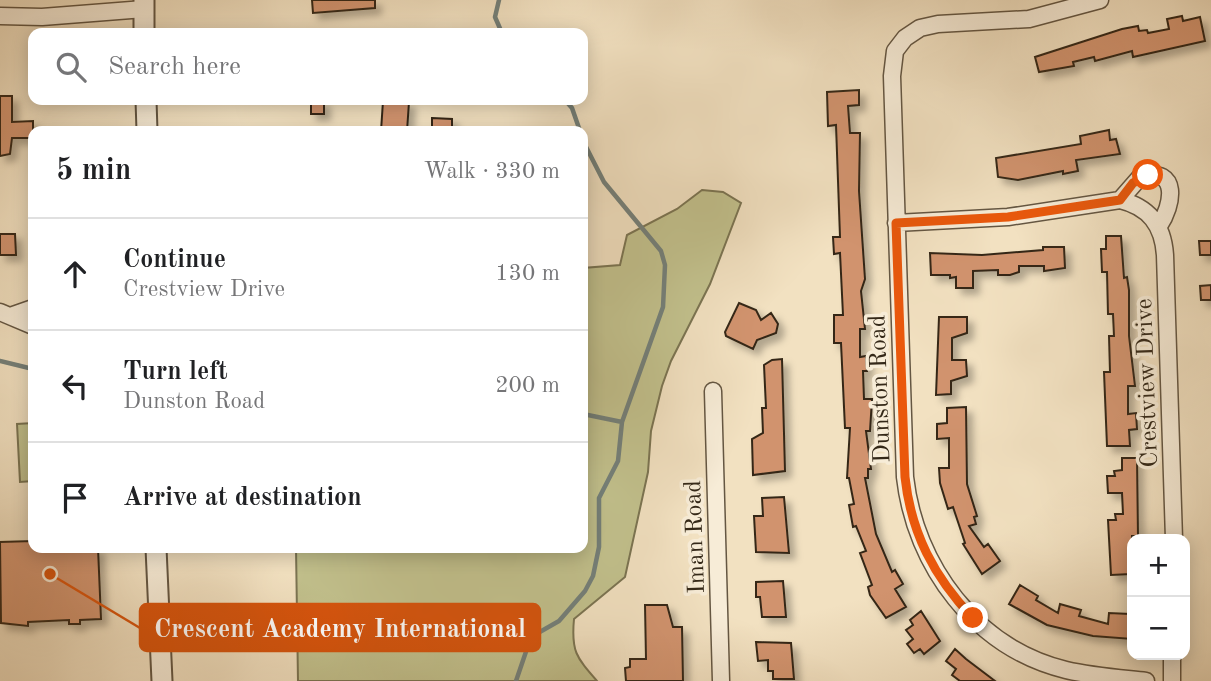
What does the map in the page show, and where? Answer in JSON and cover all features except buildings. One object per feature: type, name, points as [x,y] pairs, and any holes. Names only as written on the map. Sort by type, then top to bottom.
[{"type":"street","name":"Dunston Road","points":[[1100,0],[1029,19],[928,26],[905,38],[892,60],[905,477],[917,534],[927,557],[950,592],[973,618],[1027,656],[1065,670],[1146,681]]},
{"type":"street","points":[[0,16],[42,17],[144,5],[145,28]]},
{"type":"street","points":[[146,105],[147,126]]},
{"type":"street","points":[[896,223],[1008,217],[1120,200],[1143,209],[1158,226],[1172,195],[1170,186],[1163,178],[1141,176],[1120,200]]},
{"type":"street","name":"Crestview Drive","points":[[1158,226],[1165,255],[1174,534]]},
{"type":"street","points":[[6,313],[28,309]]},
{"type":"street","points":[[6,313],[28,324]]},
{"type":"street","name":"Iman Road","points":[[713,391],[721,681]]},
{"type":"street","points":[[156,553],[162,681]]},
{"type":"street","points":[[1172,660],[1172,681]]},
{"type":"shaded area","points":[[702,190],[723,192],[741,203],[710,284],[671,361],[662,386],[651,431],[648,472],[625,577],[574,619],[574,646],[584,666],[597,681],[298,681],[296,553],[588,553],[588,268],[620,265],[627,235],[677,209]]},
{"type":"shaded area","points":[[28,423],[28,481],[20,482],[17,424]]},
{"type":"waterway","points":[[499,0],[495,17],[500,28]]},
{"type":"waterway","points":[[569,105],[578,126]]},
{"type":"waterway","points":[[516,681],[531,637],[559,621],[585,591],[593,576],[599,547],[599,498],[618,461],[622,422],[663,307],[665,265],[661,251],[604,182],[588,151]]},
{"type":"waterway","points":[[0,361],[28,368]]},
{"type":"waterway","points":[[588,415],[622,422]]},
{"type":"place","name":"Crescent Academy International","points":[[50,574]]},
{"type":"route","points":[[973,618],[940,579],[927,557],[908,503],[896,223],[1008,217],[1120,200],[1133,183],[1141,176],[1148,175]]}]
